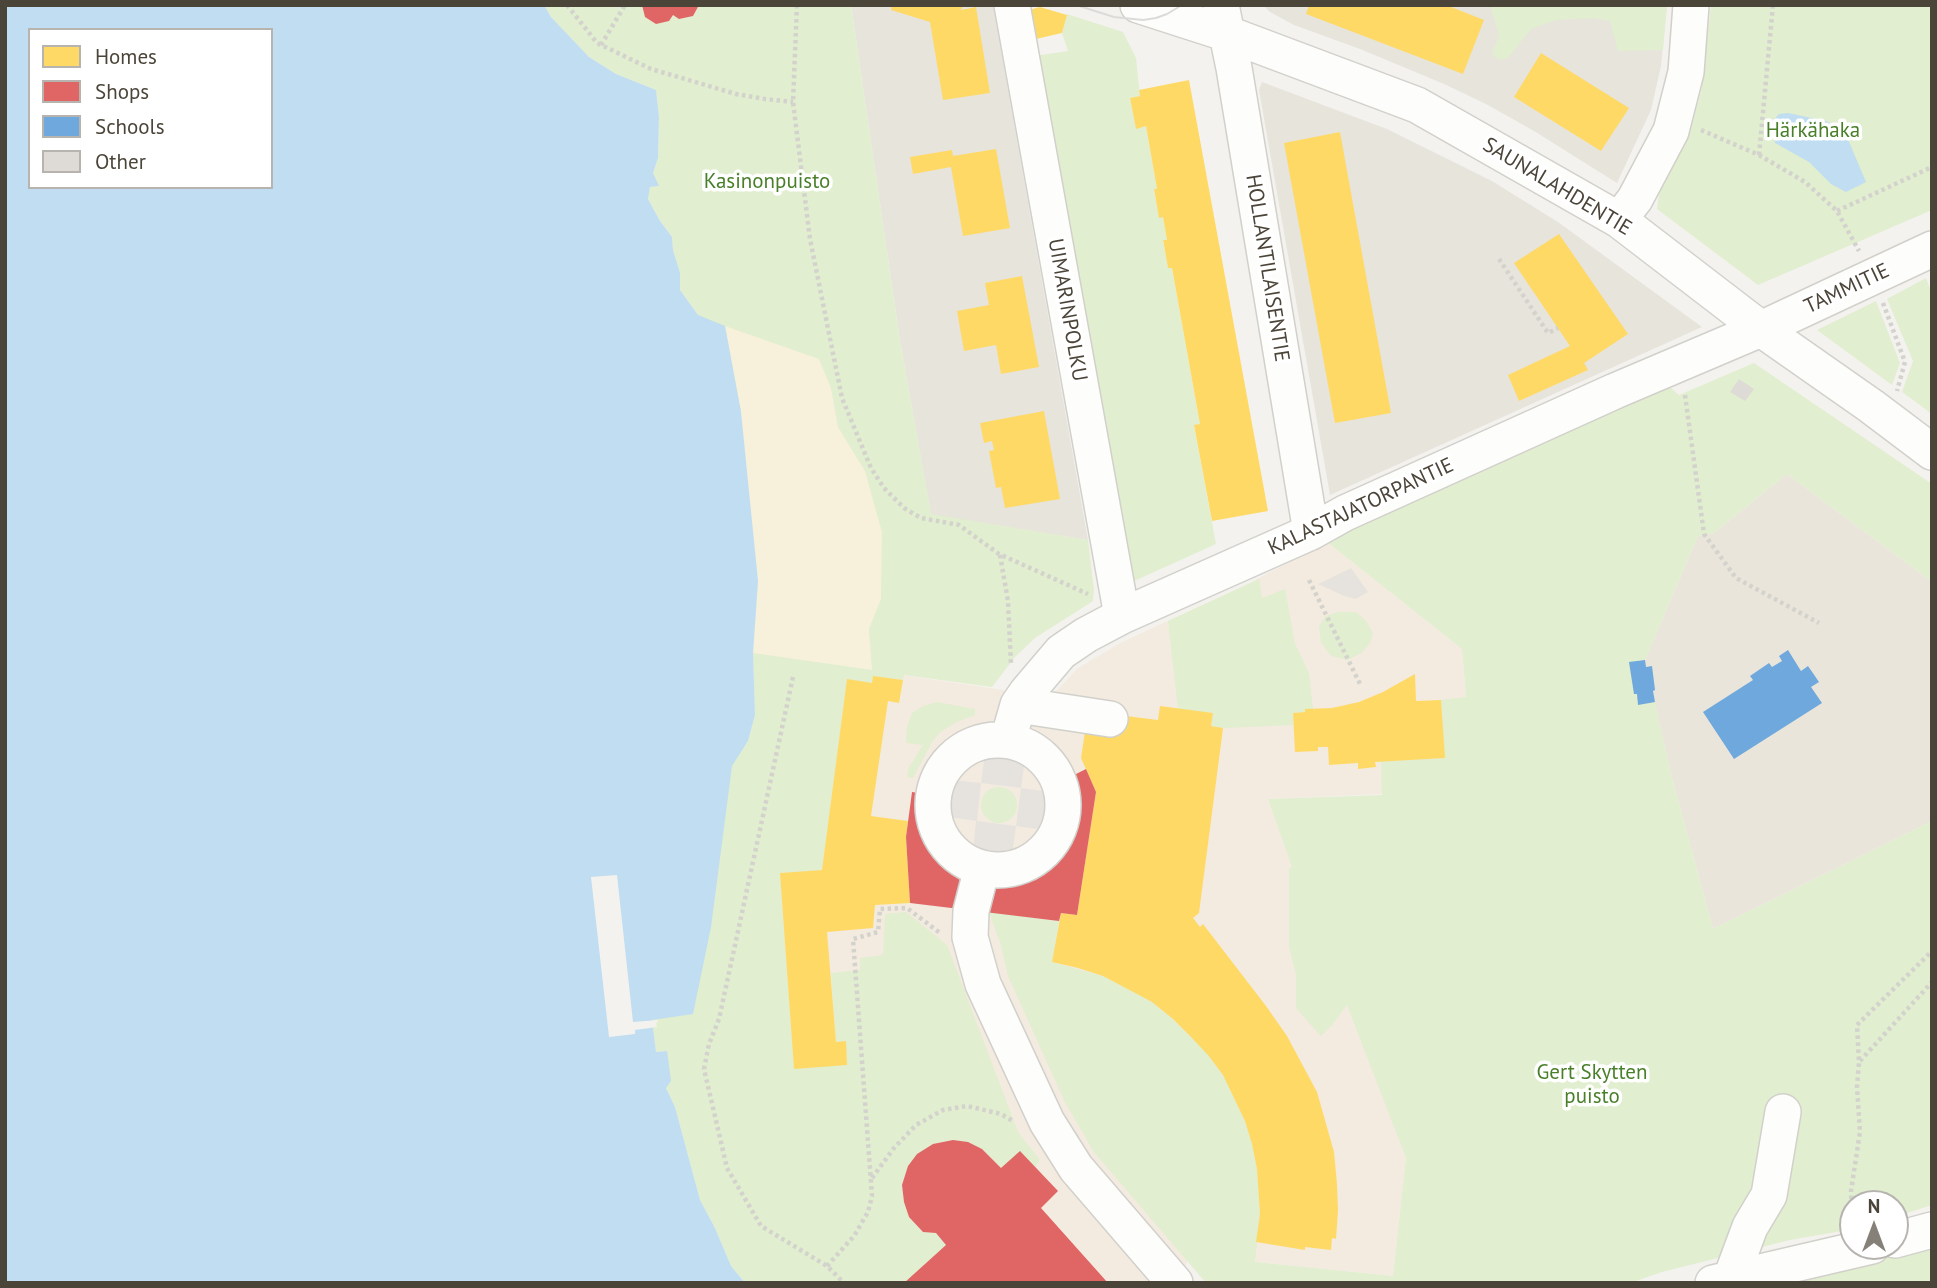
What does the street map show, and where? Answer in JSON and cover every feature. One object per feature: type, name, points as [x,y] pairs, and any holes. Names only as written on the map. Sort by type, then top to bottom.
[{"type":"street","name":"UIMARINPOLKU","points":[[1012,5],[1122,616]]},
{"type":"street","name":"SAUNALAHDENTIE","points":[[1138,5],[1224,20],[1417,105],[1619,220],[1761,329],[1932,452]]},
{"type":"street","points":[[1619,220],[1635,199],[1671,131],[1686,72],[1691,5]]},
{"type":"street","name":"HOLLANTILAISENTIE","points":[[1224,20],[1311,532]]},
{"type":"street","name":"TAMMITIE","points":[[1761,329],[1932,249]]},
{"type":"street","name":"KALASTAJATORPANTIE","points":[[1008,740],[1018,705],[1061,652],[1086,635],[1122,616],[1311,532],[1345,513],[1761,329]]},
{"type":"street","points":[[1018,705],[1110,719]]},
{"type":"street","points":[[1008,740],[1041,755],[1052,768],[1060,783],[1064,801],[1061,821],[1055,838],[1046,850],[1032,861],[1002,870],[982,868],[956,855],[943,839],[936,824],[933,806],[935,789],[942,772],[954,757],[969,746],[986,741],[1008,740]]},
{"type":"street","points":[[982,868],[971,911],[970,937],[983,985],[1047,1122],[1076,1168],[1175,1283]]},
{"type":"street","points":[[1722,1281],[1769,1195],[1783,1112]]},
{"type":"street","points":[[1909,1236],[1932,1230]]},
{"type":"street","points":[[1722,1281],[1839,1243]]},
{"type":"path","points":[[567,5],[597,43],[651,69],[736,94],[793,102]]},
{"type":"path","points":[[601,45],[625,5]]},
{"type":"path","points":[[797,5],[793,102],[810,239],[842,398],[871,468],[884,488],[904,508],[921,518],[959,525],[999,554],[1090,595]]},
{"type":"path","points":[[1759,155],[1773,5]]},
{"type":"path","points":[[1674,120],[1759,155],[1805,182],[1837,211],[1872,276],[1906,362],[1896,395]]},
{"type":"path","points":[[1837,211],[1932,167]]},
{"type":"path","points":[[1499,258],[1548,334],[1558,328]]},
{"type":"path","points":[[1688,359],[1684,386],[1704,534],[1736,578],[1819,623]]},
{"type":"path","points":[[999,554],[1008,601],[1012,670]]},
{"type":"path","points":[[1309,580],[1362,686]]},
{"type":"path","points":[[793,677],[719,1019],[709,1044],[704,1069],[727,1168],[761,1226],[827,1266],[844,1283]]},
{"type":"path","points":[[827,1266],[854,1236],[868,1212],[872,1196],[853,939],[878,932],[880,909],[907,908],[944,935]]},
{"type":"path","points":[[1851,1190],[1860,1132],[1857,1025],[1932,951]]},
{"type":"path","points":[[1859,1062],[1932,982]]},
{"type":"path","points":[[872,1179],[894,1148],[916,1125],[943,1110],[967,1106],[1001,1114],[1024,1126]]},
{"type":"shaded area","points":[[851,5],[993,5],[1088,540],[931,515],[900,341]]},
{"type":"shaded area","points":[[1263,5],[1667,5],[1661,66],[1651,110],[1617,183],[1486,104],[1360,49],[1294,25]]},
{"type":"shaded area","points":[[1262,82],[1387,129],[1492,181],[1558,222],[1702,327],[1330,495],[1259,90]]},
{"type":"shaded area","points":[[1787,474],[1932,582],[1932,821],[1713,929],[1671,774],[1655,703],[1638,705],[1629,662],[1645,660],[1698,536],[1714,533]]},
{"type":"shaded area","points":[[1327,542],[1462,649],[1473,790],[1268,799],[1406,1158],[1393,1276],[1255,1262],[1188,1260],[1179,1283],[745,1283],[755,715],[753,653],[1051,697],[1078,668],[1122,642],[1246,585]]},
{"type":"shaded area","points":[[1351,568],[1368,592],[1356,599],[1318,584]]},
{"type":"shaded area","points":[[985,754],[1025,759],[1021,788],[981,783]]},
{"type":"shaded area","points":[[953,780],[981,783],[977,821],[1016,826],[1012,855],[973,850],[976,821],[949,817]]},
{"type":"shaded area","points":[[1021,788],[1050,792],[1045,830],[1016,826]]},
{"type":"green space","name":"Kasinonpuisto","points":[[544,5],[851,5],[900,341],[931,514],[1088,540],[1093,601],[1035,638],[1015,657],[992,687],[904,675],[903,680],[873,676],[872,683],[847,680],[822,870],[780,873],[794,1068],[847,1065],[845,1041],[836,1042],[831,973],[860,970],[860,958],[883,955],[885,914],[906,912],[947,945],[1018,1132],[1040,1160],[1035,1167],[1020,1151],[1001,1168],[982,1149],[953,1140],[933,1144],[918,1154],[908,1166],[902,1185],[904,1202],[909,1217],[923,1232],[936,1233],[946,1245],[904,1283],[745,1283],[731,1266],[700,1200],[675,1107],[666,1088],[667,1051],[656,1052],[652,1020],[723,820],[732,765],[748,741],[755,715],[753,653],[758,581],[741,412],[698,315],[680,290],[680,273],[672,237],[648,199],[650,187],[658,186],[653,173],[658,158],[659,117],[656,90],[616,74],[589,57],[551,17]]},
{"type":"green space","points":[[1490,5],[1667,5],[1663,50],[1618,51],[1610,21],[1594,18],[1556,20],[1531,29],[1508,58],[1499,60],[1492,54],[1499,35]]},
{"type":"green space","name":"Härkähaka","points":[[1711,5],[1932,5],[1932,210],[1758,285],[1657,209],[1659,194],[1690,132],[1701,92]]},
{"type":"green space","points":[[1067,14],[1123,32],[1136,58],[1140,96],[1130,98],[1136,128],[1146,126],[1157,189],[1154,190],[1167,240],[1163,241],[1168,268],[1172,268],[1200,424],[1194,426],[1216,544],[1132,582],[1035,56],[1068,51],[1062,33]]},
{"type":"green space","points":[[1926,278],[1932,294],[1932,414],[1902,392],[1913,361],[1887,299]]},
{"type":"green space","points":[[1876,301],[1900,363],[1892,385],[1817,330]]},
{"type":"green space","name":"Gert Skytten puisto","points":[[1754,363],[1932,484],[1932,582],[1787,474],[1714,533],[1698,536],[1645,660],[1630,662],[1638,704],[1655,702],[1671,774],[1713,929],[1932,821],[1932,1205],[1909,1212],[1909,1190],[1839,1190],[1839,1231],[1790,1240],[1662,1272],[1630,1283],[1206,1283],[1094,1152],[1065,1102],[1008,976],[1001,945],[989,912],[1059,921],[1052,962],[1103,976],[1152,1002],[1209,1055],[1223,1075],[1245,1121],[1252,1144],[1257,1169],[1260,1214],[1255,1262],[1393,1276],[1406,1158],[1347,1005],[1321,1036],[1296,1008],[1296,974],[1289,947],[1289,868],[1292,867],[1268,799],[1382,795],[1381,761],[1444,758],[1441,700],[1466,697],[1462,649],[1327,542],[1665,383],[1679,395]]},
{"type":"green space","points":[[1259,579],[1262,598],[1285,589],[1295,644],[1309,673],[1313,709],[1293,713],[1293,725],[1223,728],[1211,726],[1213,713],[1178,709],[1168,621]]},
{"type":"green space","points":[[1338,612],[1356,612],[1367,622],[1373,634],[1370,643],[1361,653],[1348,660],[1331,656],[1321,642],[1319,626],[1326,616]]},
{"type":"green space","points":[[937,702],[975,709],[975,715],[940,732],[913,778],[907,777],[908,769],[923,745],[906,743],[907,727],[912,713]]},
{"type":"green space","points":[[999,787],[1012,792],[1017,805],[1012,818],[999,823],[986,818],[981,805],[986,792]]},
{"type":"green space","points":[[1932,1233],[1932,1283],[1727,1283],[1839,1256],[1839,1260],[1909,1260],[1909,1239]]},
{"type":"sand","points":[[725,326],[819,359],[831,388],[838,427],[865,471],[882,532],[881,599],[869,629],[872,670],[753,653],[758,581],[741,412]]},
{"type":"water","points":[[5,5],[544,5],[551,17],[589,57],[616,74],[656,90],[659,117],[658,158],[653,173],[659,186],[650,187],[648,199],[672,237],[680,273],[680,290],[698,315],[725,326],[741,412],[758,581],[753,653],[755,715],[748,741],[732,766],[711,927],[693,1014],[652,1020],[656,1052],[667,1051],[671,1081],[666,1088],[675,1107],[700,1200],[731,1266],[745,1283],[5,1283]]},
{"type":"water","points":[[1788,113],[1826,121],[1838,127],[1847,137],[1866,182],[1846,192],[1831,184],[1809,162],[1775,143],[1772,122],[1779,114]]},
{"type":"pier","points":[[617,875],[633,1022],[658,1022],[657,1027],[635,1030],[635,1034],[609,1037],[591,877]]},
{"type":"building: Homes","points":[[892,5],[963,5],[961,10],[976,7],[990,93],[943,100],[930,22],[891,10]]},
{"type":"building: Homes","points":[[1309,5],[1446,5],[1484,20],[1463,74],[1306,14]]},
{"type":"building: Homes","points":[[1040,7],[1067,15],[1062,33],[1036,39],[1029,10]]},
{"type":"building: Homes","points":[[1541,53],[1629,108],[1601,151],[1514,97]]},
{"type":"building: Homes","points":[[1189,80],[1268,511],[1212,521],[1194,425],[1200,424],[1172,268],[1168,268],[1163,240],[1167,240],[1163,217],[1159,218],[1146,126],[1136,129],[1130,98],[1140,96],[1139,90]]},
{"type":"building: Homes","points":[[1340,132],[1391,413],[1335,423],[1284,143]]},
{"type":"building: Homes","points":[[996,149],[1010,228],[963,236],[951,167],[913,174],[910,157],[952,150],[953,156]]},
{"type":"building: Homes","points":[[1559,234],[1628,334],[1584,363],[1588,370],[1519,401],[1508,375],[1570,346],[1514,263]]},
{"type":"building: Homes","points":[[1022,276],[1039,367],[1001,374],[996,345],[964,351],[957,311],[989,305],[985,283]]},
{"type":"building: Homes","points":[[1044,411],[1060,499],[1005,508],[1001,487],[996,488],[989,451],[994,450],[992,441],[984,443],[980,423]]},
{"type":"building: Homes","points":[[1415,674],[1416,701],[1441,700],[1445,758],[1375,762],[1376,767],[1358,769],[1358,763],[1329,765],[1328,747],[1318,747],[1318,751],[1295,752],[1293,713],[1359,702]]},
{"type":"building: Homes","points":[[873,676],[903,680],[899,703],[888,701],[871,816],[908,821],[906,837],[910,903],[875,905],[873,928],[827,932],[836,1042],[846,1041],[847,1065],[794,1069],[780,873],[822,870],[847,679],[872,683]]},
{"type":"building: Homes","points":[[1160,706],[1213,713],[1211,726],[1223,728],[1199,913],[1193,918],[1200,927],[1203,924],[1266,1006],[1287,1036],[1317,1092],[1334,1152],[1337,1184],[1336,1239],[1332,1238],[1331,1250],[1305,1247],[1305,1250],[1256,1242],[1260,1214],[1257,1169],[1245,1121],[1223,1075],[1192,1038],[1152,1002],[1103,976],[1052,962],[1061,913],[1077,915],[1096,792],[1081,758],[1086,725],[1110,714],[1158,720]]},
{"type":"building: Shops","points":[[642,5],[699,5],[693,16],[679,19],[673,15],[669,21],[656,24],[645,17]]},
{"type":"building: Shops","points":[[1086,769],[1096,792],[1077,915],[1061,913],[1059,921],[910,903],[906,837],[912,792],[925,794],[922,812],[925,830],[931,846],[950,871],[974,882],[1002,884],[1028,877],[1054,859],[1064,845],[1074,813],[1074,796],[1068,778]]},
{"type":"building: Shops","points":[[953,1140],[968,1142],[982,1149],[1001,1168],[1020,1151],[1058,1191],[1041,1208],[1108,1283],[904,1283],[946,1245],[936,1233],[923,1232],[909,1217],[902,1185],[908,1166],[917,1154],[933,1144]]},
{"type":"building: Schools","points":[[1788,650],[1801,671],[1808,666],[1819,682],[1811,687],[1822,703],[1734,759],[1703,712],[1753,680],[1750,676],[1769,663],[1772,667],[1782,661],[1779,656]]},
{"type":"building: Schools","points":[[1645,660],[1646,667],[1652,666],[1655,702],[1638,705],[1629,662]]},
{"type":"building: Other","points":[[1739,379],[1754,389],[1745,401],[1730,392]]},
{"type":"tram line","points":[[1076,5],[1114,17],[1143,20],[1167,14],[1182,5]]}]
